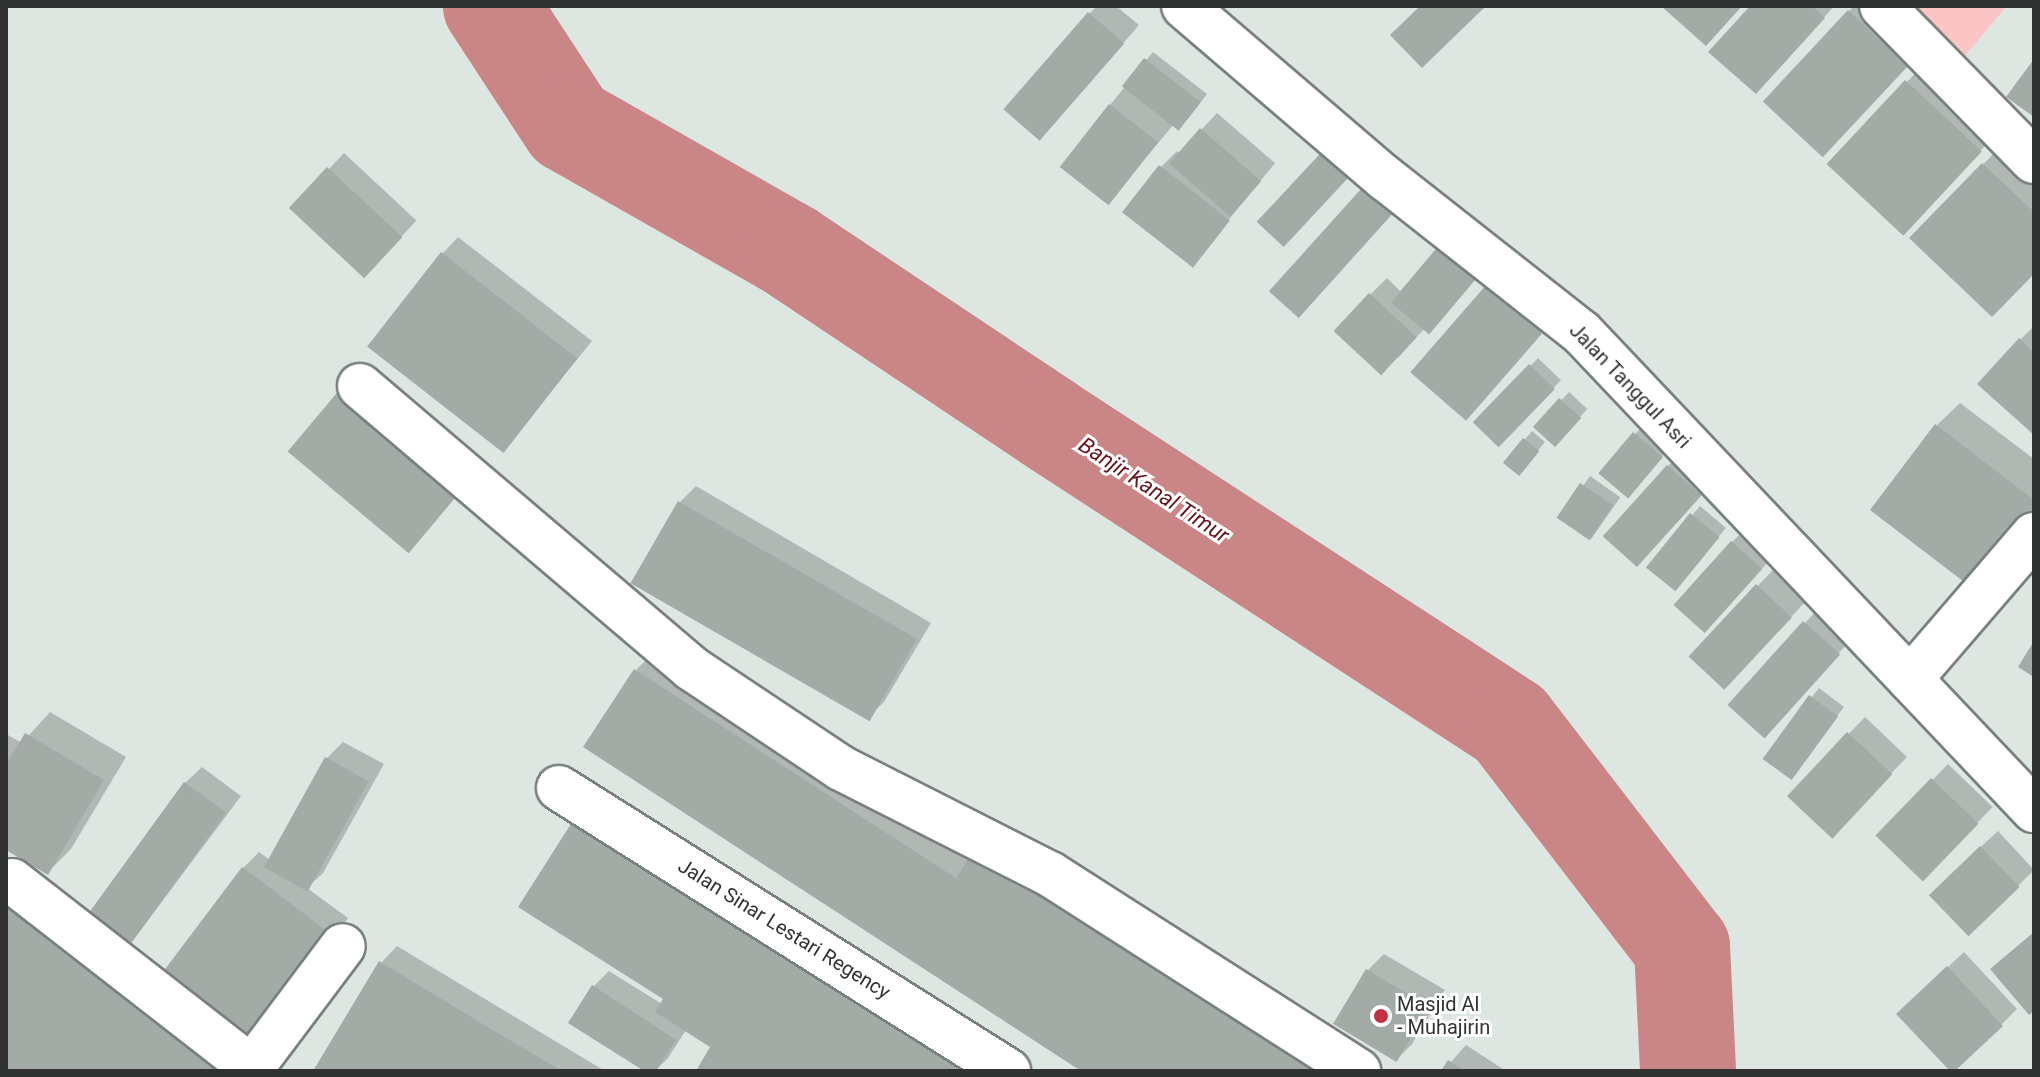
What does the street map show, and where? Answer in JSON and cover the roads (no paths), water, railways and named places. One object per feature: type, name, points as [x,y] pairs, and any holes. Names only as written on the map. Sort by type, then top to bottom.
[{"type":"street","name":"Jalan Tanggul Asri","points":[[1184,6],[1385,178],[1581,332],[2034,810]]},
{"type":"street","points":[[1882,6],[2034,161]]},
{"type":"street","points":[[360,386],[691,668],[841,768],[1050,874],[1358,1071]]},
{"type":"street","points":[[1910,679],[2034,535]]},
{"type":"street","name":"Jalan Sinar Lestari Regency","points":[[559,788],[1008,1071]]},
{"type":"street","points":[[12,881],[250,1070],[343,946]]},
{"type":"waterway","name":"Banjir Kanal Timur","points":[[491,6],[569,125],[789,250],[1510,724],[1682,947],[1688,1071]]},
{"type":"place","name":"Masjid Al - Muhajirin","points":[[1381,1016]]}]
